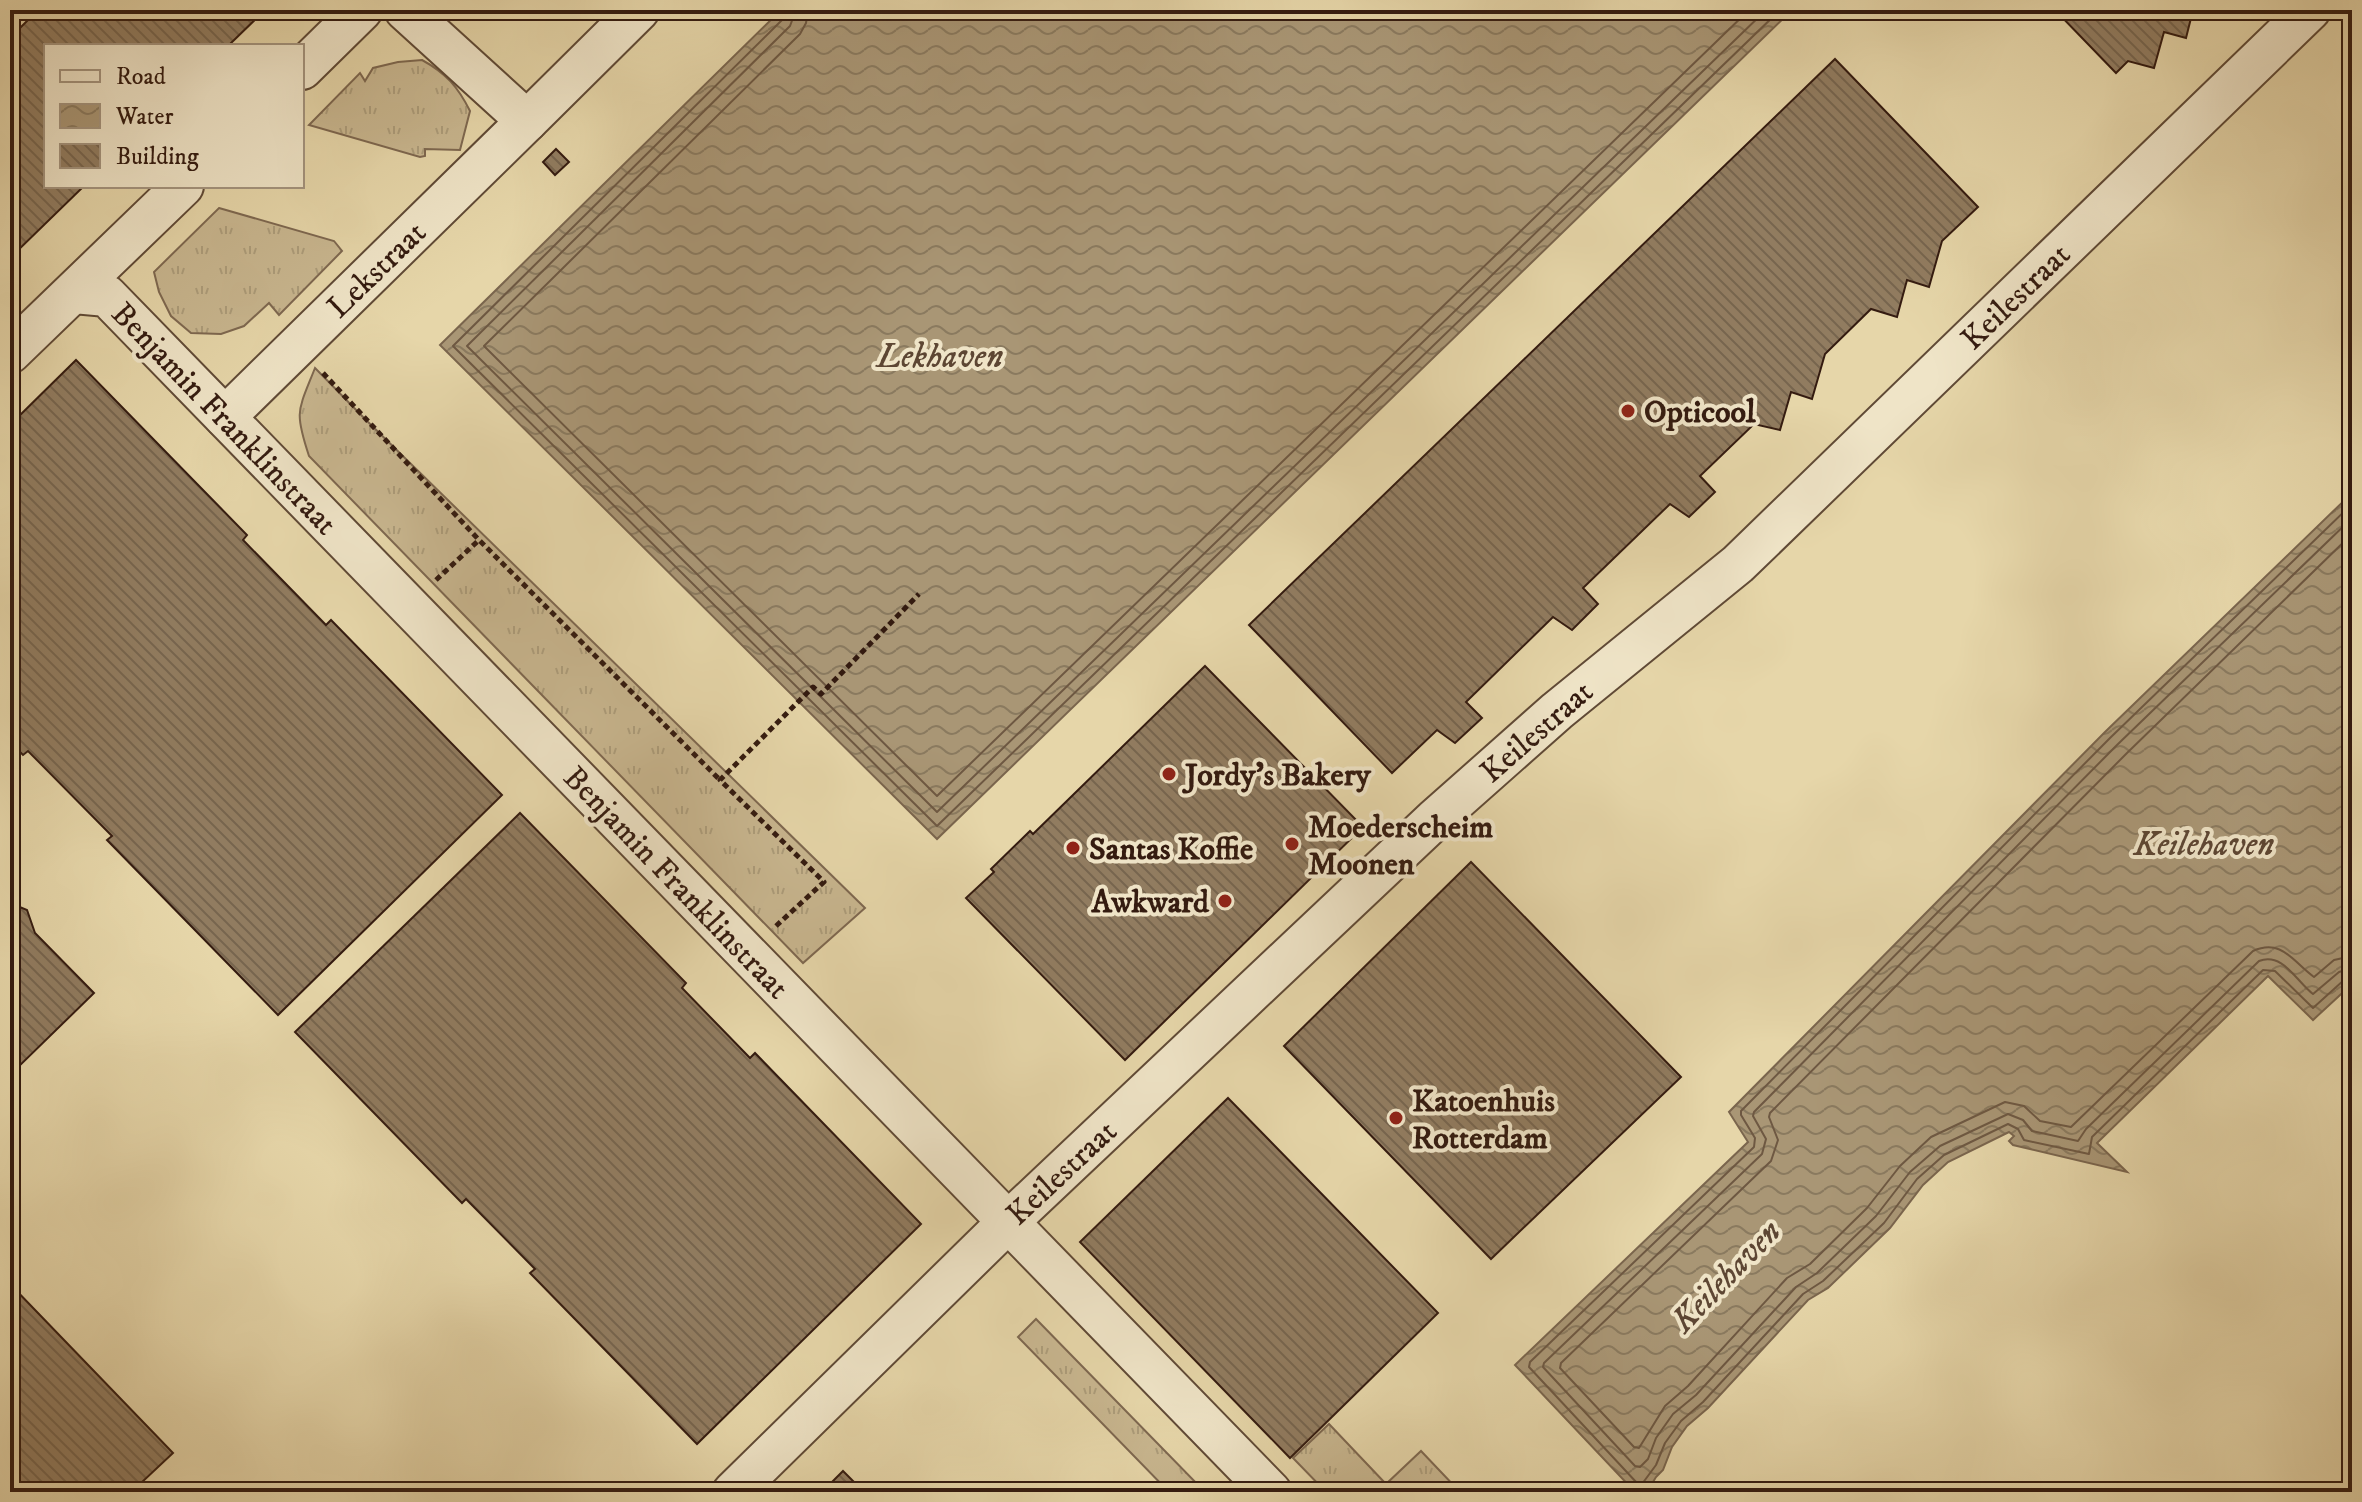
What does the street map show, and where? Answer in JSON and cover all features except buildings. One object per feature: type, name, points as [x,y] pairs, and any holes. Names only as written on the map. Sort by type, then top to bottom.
[{"type":"street","points":[[304,67],[362,10]]},
{"type":"street","points":[[405,10],[527,121]]},
{"type":"street","name":"Lekstraat","points":[[225,417],[639,10]]},
{"type":"street","name":"Keilestraat","points":[[733,1492],[1009,1221],[1434,820],[1557,711],[1738,564],[2310,10]]},
{"type":"street","points":[[10,353],[181,188]]},
{"type":"street","name":"Benjamin Franklinstraat","points":[[74,293],[107,296],[1271,1492]]},
{"type":"path","points":[[296,348],[331,380],[479,540],[824,882],[747,953]]},
{"type":"path","points":[[409,606],[479,540]]},
{"type":"path","points":[[720,780],[813,687],[821,694],[919,594]]},
{"type":"green space","points":[[422,60],[450,81],[470,111],[460,150],[425,149],[425,156],[420,157],[309,125],[360,73],[365,81],[373,68]]},
{"type":"green space","points":[[219,208],[334,241],[342,251],[279,315],[269,303],[244,326],[221,334],[191,333],[171,316],[159,292],[154,272]]},
{"type":"green space","points":[[315,368],[865,908],[803,963],[309,456],[301,429],[300,411]]},
{"type":"green space","points":[[1036,1319],[1205,1492],[1169,1492],[1018,1337]]},
{"type":"green space","points":[[1329,1424],[1386,1484],[1421,1451],[1460,1492],[1326,1492],[1293,1458]]},
{"type":"water","name":"Lekhaven","points":[[781,10],[1792,10],[937,839],[440,345]]},
{"type":"water","name":"Keilehaven","points":[[2352,493],[2352,984],[2313,1020],[2268,976],[2097,1143],[2127,1172],[2013,1145],[2009,1141],[2014,1136],[2009,1132],[1948,1162],[1923,1185],[1890,1228],[1828,1288],[1808,1300],[1708,1408],[1687,1426],[1647,1492],[1635,1492],[1515,1365],[1748,1142],[1729,1112],[2105,732]]},
{"type":"place","name":"Opticool","points":[[1628,411]]},
{"type":"place","name":"Jordy's Bakery","points":[[1169,774]]},
{"type":"place","name":"Moederscheim Moonen","points":[[1292,844]]},
{"type":"place","name":"Santas Koffie","points":[[1073,848]]},
{"type":"place","name":"Awkward","points":[[1225,901]]},
{"type":"place","name":"Katoenhuis Rotterdam","points":[[1396,1118]]}]
